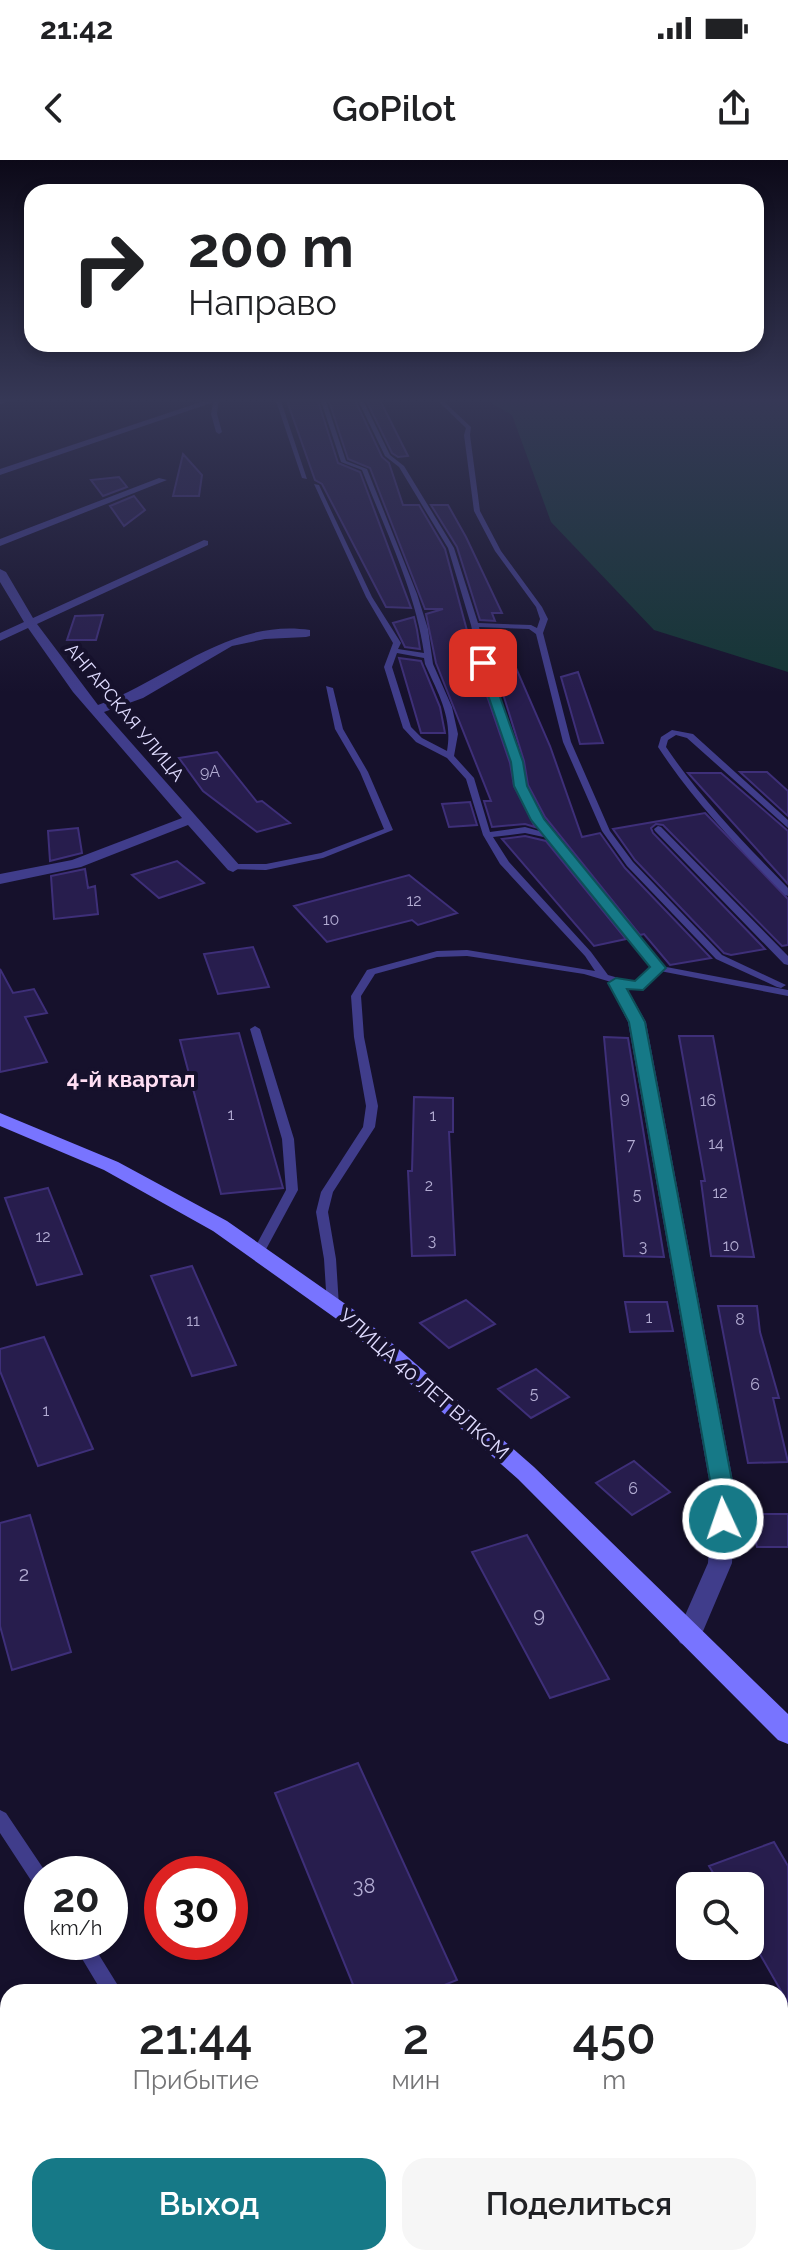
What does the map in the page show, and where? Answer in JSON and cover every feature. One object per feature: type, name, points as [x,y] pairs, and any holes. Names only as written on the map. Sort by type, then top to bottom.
[{"type":"street","points":[[0,543],[120,496]]},
{"type":"street","points":[[0,637],[204,543]]},
{"type":"street","name":"АНГАРСКАЯ УЛИЦА","points":[[0,572],[29,621],[98,710],[233,867]]},
{"type":"street","points":[[98,710],[138,695],[228,643],[265,635],[306,633]]},
{"type":"street","points":[[0,879],[76,864],[192,819]]},
{"type":"street","points":[[610,980],[637,1022],[724,1497],[720,1563],[689,1636]]},
{"type":"street","name":"УЛИЦА 40 ЛЕТ ВЛКСМ","points":[[0,1119],[111,1166],[220,1226],[333,1306],[526,1473],[788,1732]]},
{"type":"lane","points":[[321,496],[369,597],[397,643],[388,667],[407,728],[419,740],[450,756],[470,778],[487,835],[505,864],[610,980]]},
{"type":"lane","points":[[375,496],[414,594],[428,656],[448,707],[454,734],[450,756]]},
{"type":"lane","points":[[419,496],[451,548],[475,625],[483,663],[517,762],[521,786],[549,836],[658,968],[788,991]]},
{"type":"lane","points":[[472,496],[498,551],[539,607],[544,619],[539,633],[567,742],[606,831],[630,864],[719,957],[788,991]]},
{"type":"lane","points":[[475,625],[531,627],[539,633]]},
{"type":"lane","points":[[396,651],[428,656]]},
{"type":"lane","points":[[233,867],[266,867],[313,857],[389,830],[364,772],[339,729],[331,708],[329,688]]},
{"type":"lane","points":[[788,825],[690,736],[675,732],[664,739],[662,747],[680,777],[736,842],[788,893]]},
{"type":"lane","points":[[658,829],[788,962]]},
{"type":"lane","points":[[487,835],[525,830],[549,836]]},
{"type":"lane","points":[[333,1306],[330,1259],[322,1212],[327,1192],[369,1127],[372,1106],[359,1037],[356,996],[371,972],[437,954],[467,953],[585,971],[638,987],[658,968]]},
{"type":"lane","points":[[255,1029],[288,1139],[292,1190],[258,1253]]},
{"type":"lane","points":[[0,1818],[25,1856]]},
{"type":"lane","points":[[93,1960],[108,1984]]},
{"type":"green space","points":[[542,496],[788,496],[788,672],[654,630],[551,522]]},
{"type":"building","points":[[134,496],[145,510],[124,526],[110,506]]},
{"type":"building","points":[[328,496],[369,496],[411,608],[386,607]]},
{"type":"building","points":[[381,496],[400,496],[403,505],[419,505],[445,549],[476,664],[510,763],[514,786],[535,827],[525,824],[492,827],[484,801],[491,801],[436,663],[426,614],[443,609],[425,609]]},
{"type":"building","points":[[431,505],[448,505],[466,537],[502,613],[492,613],[495,621],[480,620],[457,547]]},
{"type":"building","points":[[103,615],[96,640],[67,640],[75,616]]},
{"type":"building","points":[[414,617],[420,649],[405,647],[393,623]]},
{"type":"building","points":[[483,630],[500,631],[550,746],[582,837],[600,833],[625,868],[711,958],[670,965],[644,934],[640,935],[545,817],[528,785],[524,761]]},
{"type":"building","points":[[399,658],[421,661],[440,707],[445,733],[421,733]]},
{"type":"building","points":[[578,672],[603,743],[580,744],[561,677]]},
{"type":"building","points":[[217,752],[257,802],[262,801],[290,823],[257,832],[203,791],[179,758]]},
{"type":"building","points":[[740,772],[767,772],[788,791],[788,816]]},
{"type":"building","points":[[688,773],[721,773],[788,831],[788,884]]},
{"type":"building","points":[[470,802],[477,825],[449,827],[442,804]]},
{"type":"building","points":[[705,813],[788,899],[788,945],[782,946],[663,825],[656,824],[651,828],[653,833],[765,949],[731,955],[724,953],[635,860],[613,829]]},
{"type":"building","points":[[78,828],[82,853],[50,861],[48,831]]},
{"type":"building","points":[[525,836],[546,841],[626,939],[594,946],[502,839]]},
{"type":"building","points":[[177,861],[204,883],[159,898],[132,875]]},
{"type":"building","points":[[85,869],[88,888],[95,886],[98,914],[54,919],[51,876]]},
{"type":"building","points":[[409,875],[457,913],[418,925],[412,920],[327,942],[294,906]]},
{"type":"building","points":[[253,947],[269,987],[218,994],[204,954]]},
{"type":"building","points":[[0,969],[13,993],[34,989],[47,1013],[25,1017],[47,1062],[0,1072]]},
{"type":"building","points":[[239,1033],[283,1188],[221,1194],[180,1040]]},
{"type":"building","points":[[679,1036],[713,1036],[754,1257],[711,1256],[701,1181],[705,1181]]},
{"type":"building","points":[[604,1037],[628,1038],[664,1257],[624,1256]]},
{"type":"building","points":[[414,1097],[453,1098],[453,1132],[449,1132],[455,1255],[412,1256],[408,1171],[412,1171]]},
{"type":"building","points":[[48,1188],[82,1274],[37,1285],[5,1198]]},
{"type":"building","points":[[192,1266],[236,1365],[192,1376],[151,1276]]},
{"type":"building","points":[[466,1300],[495,1324],[449,1348],[420,1323]]},
{"type":"building","points":[[625,1302],[667,1302],[673,1331],[630,1332]]},
{"type":"building","points":[[718,1306],[757,1306],[760,1332],[779,1398],[773,1398],[788,1462],[748,1463]]},
{"type":"building","points":[[44,1337],[93,1449],[38,1466],[0,1371],[0,1349]]},
{"type":"building","points":[[536,1369],[569,1397],[531,1418],[498,1389]]},
{"type":"building","points":[[634,1461],[670,1492],[632,1515],[596,1483]]},
{"type":"building","points":[[749,1514],[788,1514],[788,1547],[757,1547]]},
{"type":"building","points":[[30,1515],[71,1652],[12,1670],[0,1626],[0,1523]]},
{"type":"building","points":[[527,1535],[609,1679],[550,1698],[472,1552]]},
{"type":"building","points":[[358,1763],[457,1980],[447,1984],[353,1984],[275,1793]]},
{"type":"building","points":[[774,1842],[788,1866],[788,1984],[777,1984],[763,1960],[764,1872],[713,1872],[709,1866]]},
{"type":"district","name":"4-й квартал","points":[[131,1079]]},
{"type":"route","points":[[483,663],[517,762],[521,786],[538,820],[586,882],[628,927],[658,968],[638,987],[616,983],[637,1022],[653,1100],[724,1497],[723,1519]]}]
